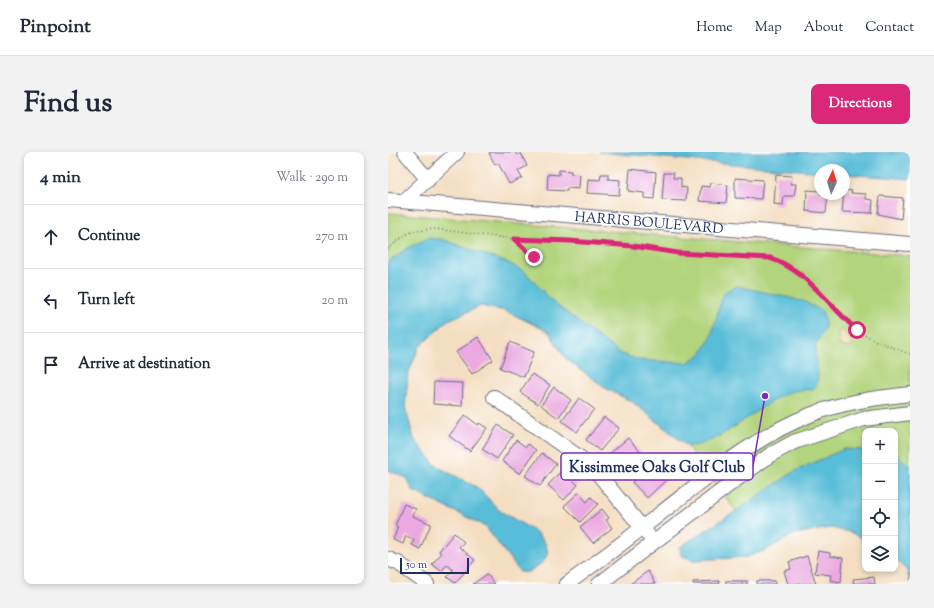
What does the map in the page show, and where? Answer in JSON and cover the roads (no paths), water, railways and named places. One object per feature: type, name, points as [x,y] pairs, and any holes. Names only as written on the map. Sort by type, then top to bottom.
[{"type":"street","points":[[405,152],[428,180]]},
{"type":"street","points":[[404,201],[428,180],[450,154]]},
{"type":"street","name":"HARRIS BOULEVARD","points":[[388,200],[910,244]]},
{"type":"street","points":[[566,584],[642,529],[714,472],[767,436],[810,415],[862,399],[910,394]]},
{"type":"street","points":[[494,397],[586,462],[600,476],[654,542]]},
{"type":"street","points":[[599,584],[758,464],[794,442],[864,418],[910,413]]},
{"type":"street","points":[[388,559],[398,563],[427,584]]},
{"type":"street","points":[[582,572],[590,584]]},
{"type":"water","points":[[599,152],[910,152],[910,179],[850,174],[850,164],[814,164],[814,171]]},
{"type":"water","points":[[428,238],[441,239],[508,263],[525,272],[554,303],[598,337],[621,354],[639,360],[687,363],[701,354],[711,337],[722,297],[726,291],[737,286],[803,301],[822,311],[825,323],[824,330],[815,351],[818,373],[817,384],[814,389],[787,393],[711,440],[698,445],[687,446],[633,402],[607,389],[566,359],[549,332],[537,325],[506,311],[481,306],[448,320],[419,347],[408,374],[405,407],[414,439],[436,466],[478,488],[500,511],[536,532],[545,543],[548,553],[543,562],[528,572],[520,572],[485,526],[413,491],[407,478],[388,470],[388,262],[411,246]]},
{"type":"water","points":[[844,449],[862,450],[862,538],[850,532],[831,528],[794,534],[764,551],[746,557],[693,560],[681,555],[680,547],[795,471]]},
{"type":"water","points":[[898,456],[910,466],[910,584],[907,571],[898,562]]},
{"type":"place","name":"Kissimmee Oaks Golf Club","points":[[765,396]]}]
